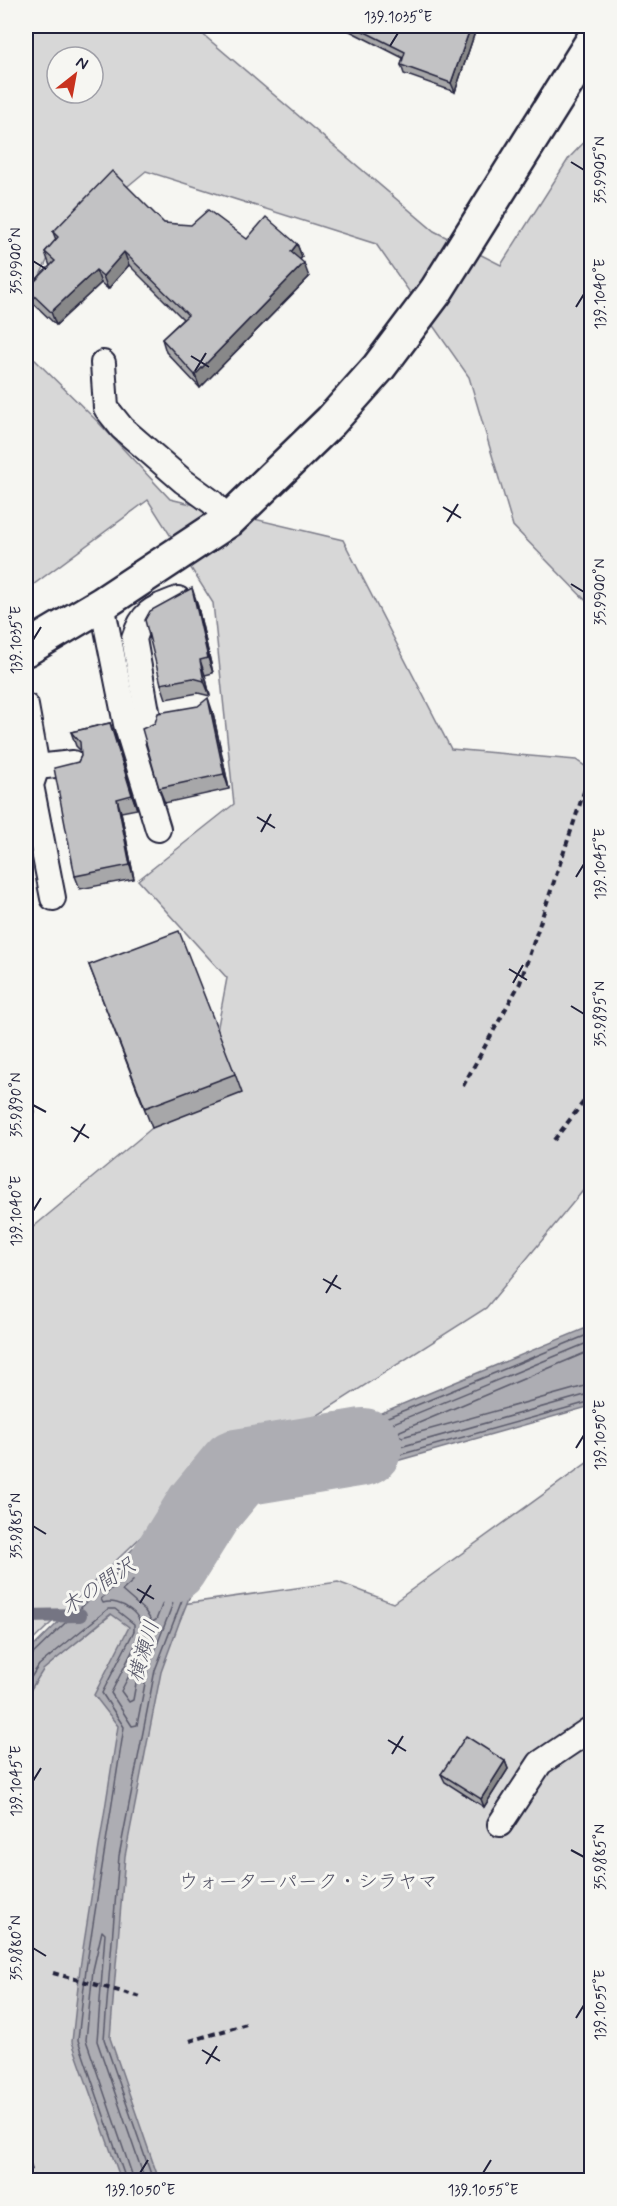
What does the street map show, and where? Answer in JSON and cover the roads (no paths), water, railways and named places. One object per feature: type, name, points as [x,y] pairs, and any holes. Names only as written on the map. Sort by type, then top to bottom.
[{"type":"street","points":[[26,649],[102,604],[228,520],[330,421],[380,367],[436,291],[591,42]]},
{"type":"lane","points":[[104,363],[106,408],[122,428],[183,481],[212,502],[228,520]]},
{"type":"lane","points":[[130,736],[150,728],[160,715],[134,639],[147,611],[178,599]]},
{"type":"lane","points":[[102,604],[130,736],[158,829]]},
{"type":"lane","points":[[26,706],[37,767],[31,785],[53,898]]},
{"type":"lane","points":[[37,767],[73,763]]},
{"type":"lane","points":[[500,1824],[540,1763],[591,1728]]},
{"type":"water","name":"木の間沢","points":[[591,1326],[591,1406],[262,1499],[217,1528],[161,1672],[125,1856],[110,2038],[159,2180],[121,2180],[72,2042],[80,1968],[118,1726],[94,1695],[129,1627],[111,1614],[43,1670],[26,1697],[26,1654],[145,1537],[212,1483]]},
{"type":"waterway","name":"横瀬川","points":[[169,1564],[204,1508],[237,1468],[363,1447]]},
{"type":"waterway","name":"木の間沢","points":[[26,1616],[80,1615]]},
{"type":"park label","name":"ウォーターパーク・シラヤマ","points":[[308,1881]]}]
